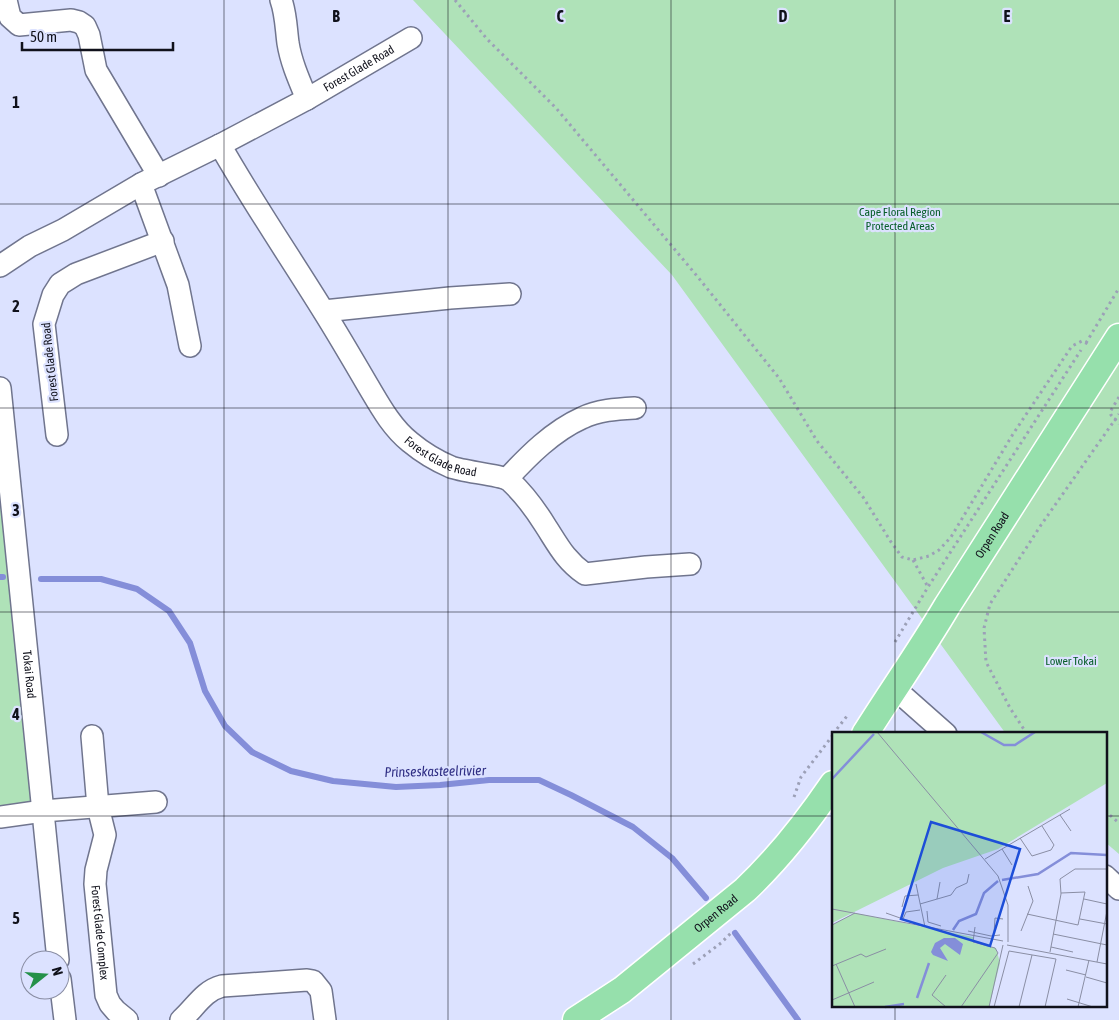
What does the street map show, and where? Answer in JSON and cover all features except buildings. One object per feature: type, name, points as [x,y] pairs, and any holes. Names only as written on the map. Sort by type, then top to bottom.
[{"type":"main road","name":"Orpen Road","points":[[866,732],[925,644],[952,598],[1119,337]]},
{"type":"main road","name":"Orpen Road","points":[[576,1020],[622,990],[746,890],[763,873],[832,785]]},
{"type":"street","points":[[6,0],[10,17],[19,25],[71,20],[85,26],[89,35],[96,70],[150,180],[163,241],[178,285],[190,346]]},
{"type":"street","points":[[281,0],[285,11],[288,43],[292,60],[307,98]]},
{"type":"street","name":"Forest Glade Road","points":[[0,266],[30,246],[63,230],[150,180],[307,98],[411,38]]},
{"type":"street","name":"Forest Glade Road","points":[[220,145],[392,423],[408,441],[452,468],[508,479]]},
{"type":"street","name":"Forest Glade Road","points":[[57,435],[44,324],[53,295],[60,284],[76,274],[163,241]]},
{"type":"street","points":[[324,311],[510,294]]},
{"type":"street","name":"Tokai Road","points":[[0,388],[57,950]]},
{"type":"street","points":[[635,408],[613,409],[582,418],[540,447],[508,479],[526,497],[545,524],[561,552],[572,565],[585,574],[690,564]]},
{"type":"street","points":[[894,688],[944,732]]},
{"type":"street","name":"Forest Glade Complex","points":[[92,736],[98,807],[105,835],[96,870],[95,884],[106,995],[116,1012],[127,1020]]},
{"type":"street","points":[[0,817],[43,811],[156,802]]},
{"type":"street","points":[[1106,877],[1119,889]]},
{"type":"street","points":[[181,1020],[214,988],[307,980],[313,981],[320,991],[325,1020]]},
{"type":"street","points":[[62,1000],[63,1015]]},
{"type":"path","points":[[455,0],[487,39],[556,108],[691,269],[779,378],[817,441],[863,497],[902,557],[913,560],[929,556],[939,550],[951,537],[1013,434],[1072,346],[1082,341],[1087,344]]},
{"type":"path","points":[[913,560],[928,587],[1087,344],[1119,288]]},
{"type":"path","points":[[1119,397],[1110,412],[1110,415],[1119,424]]},
{"type":"path","points":[[1026,732],[1010,708],[986,662],[984,628],[990,604],[1041,524],[1119,414]]},
{"type":"path","points":[[793,802],[801,777],[832,735]]},
{"type":"path","points":[[1106,812],[1119,823]]},
{"type":"green space","name":"Cape Floral Region Protected Areas","points":[[413,0],[1119,0],[1119,854],[1106,843],[1106,732],[1005,732],[672,275]]},
{"type":"green space","points":[[0,376],[43,811],[0,827]]},
{"type":"waterway","name":"Prinseskasteelrivier","points":[[41,579],[101,579],[137,589],[169,611],[190,643],[205,691],[225,726],[252,752],[291,771],[333,781],[396,787],[489,780],[539,780],[633,827],[672,858],[706,898]]},
{"type":"waterway","name":"Prinseskasteelrivier","points":[[735,933],[798,1020]]},
{"type":"park label","name":"Lower Tokai","points":[[1071,661]]}]
